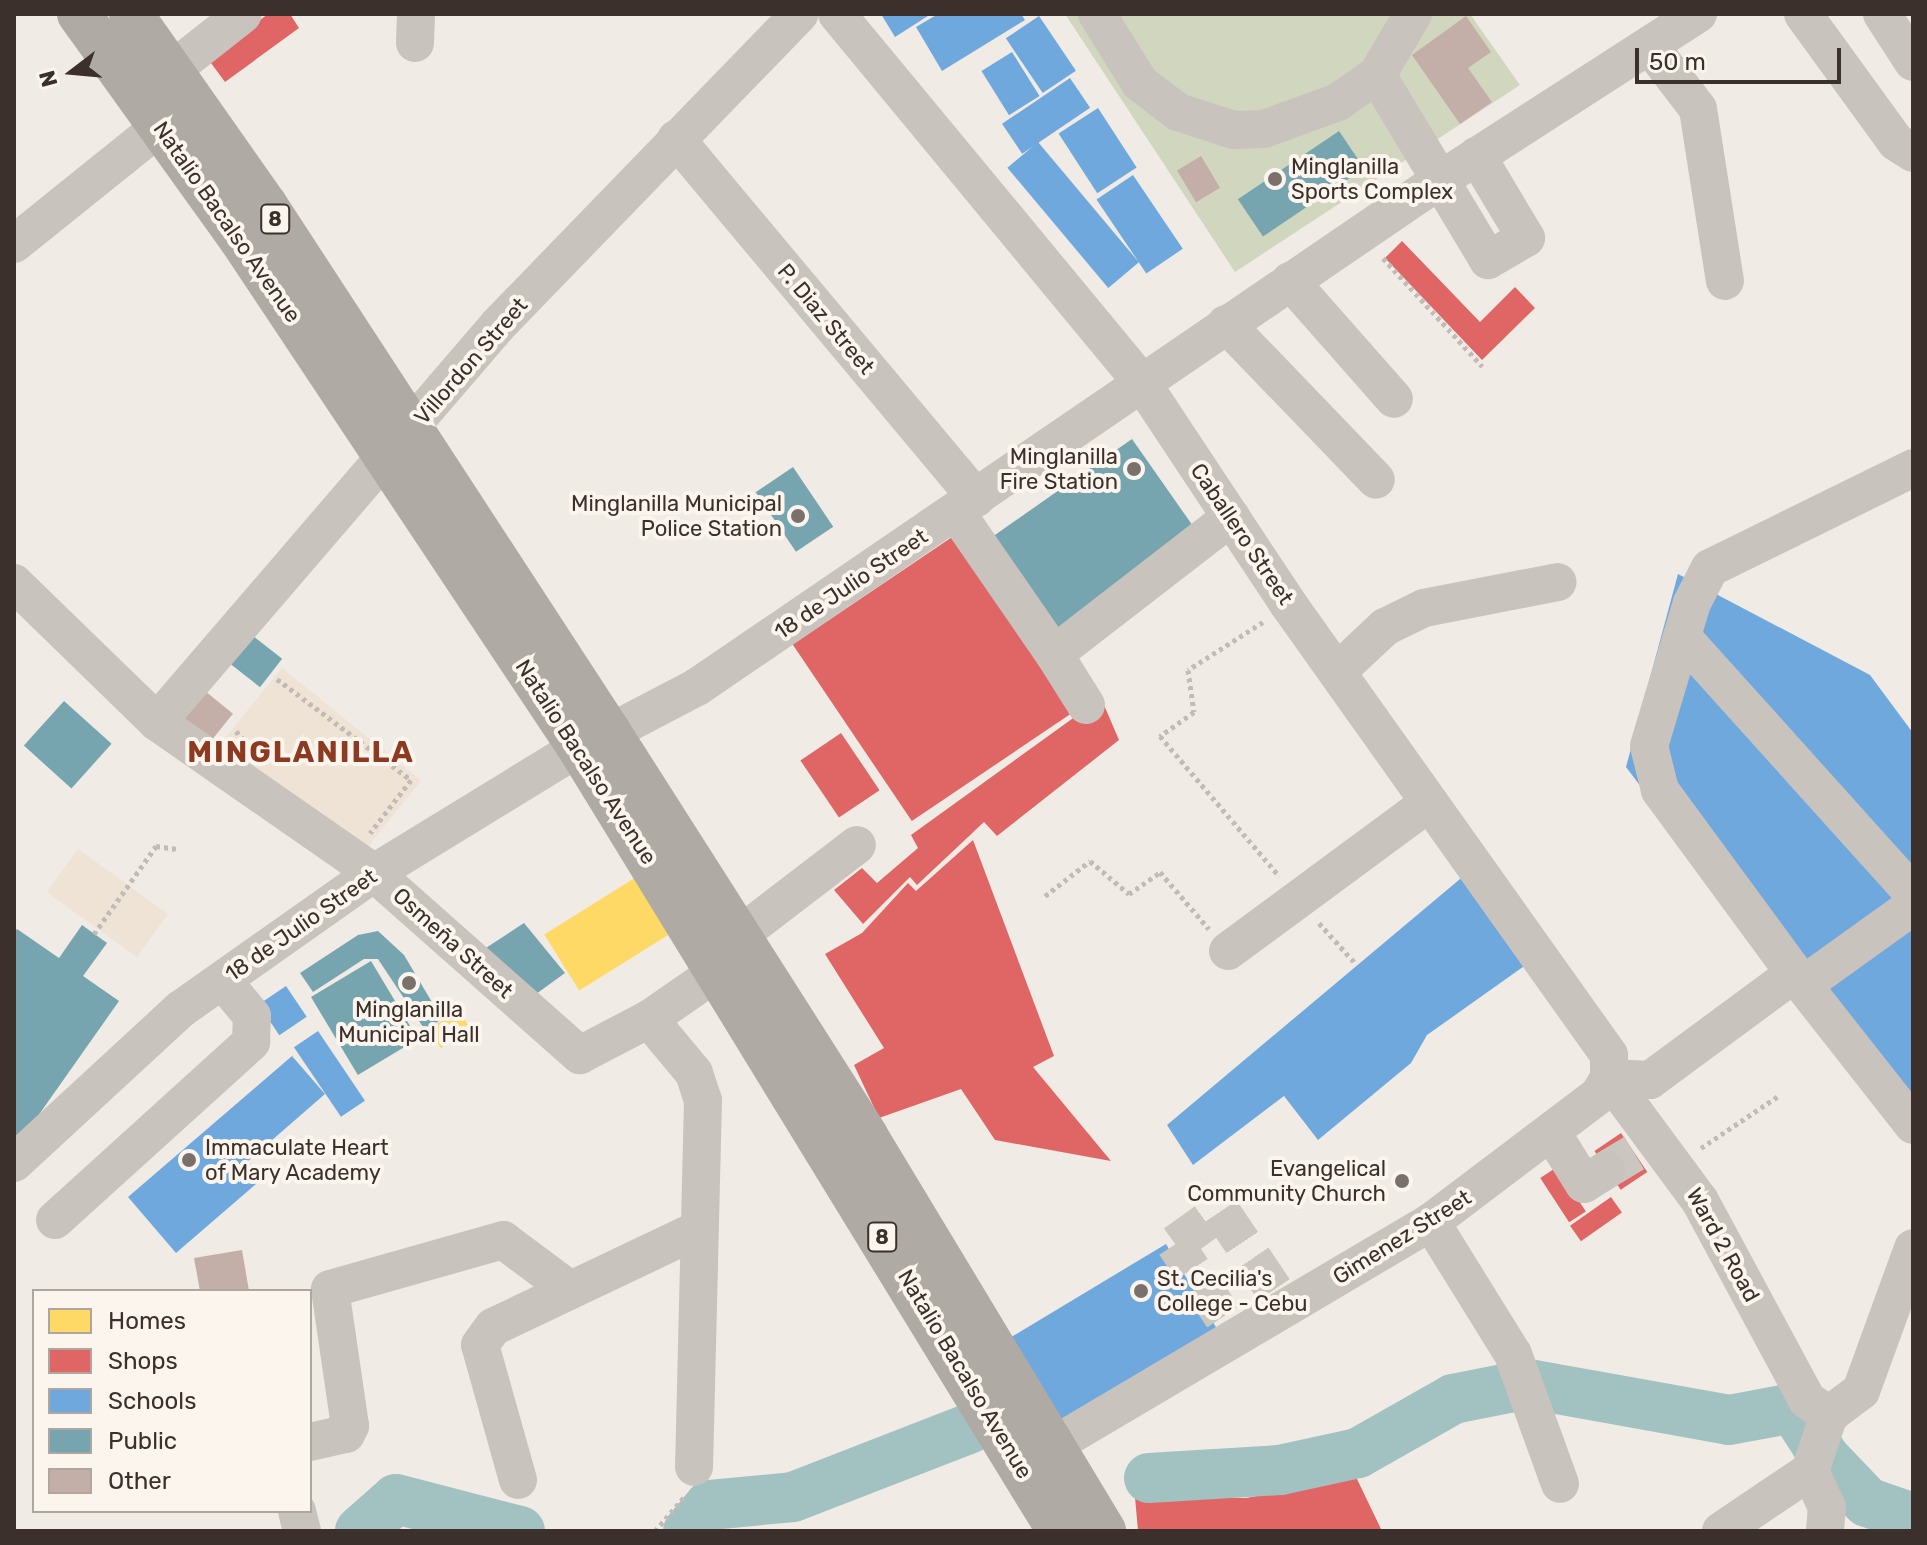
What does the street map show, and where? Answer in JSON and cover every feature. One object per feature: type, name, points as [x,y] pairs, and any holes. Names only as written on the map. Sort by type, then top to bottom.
[{"type":"highway","name":"Natalio Bacalso Avenue","points":[[79,14],[399,442]]},
{"type":"highway","name":"Natalio Bacalso Avenue","points":[[131,14],[172,70],[399,442],[594,740],[727,954],[1052,1446],[1104,1531]]},
{"type":"highway","name":"Natalio Bacalso Avenue","points":[[727,954],[1059,1531]]},
{"type":"street","points":[[172,70],[242,14]]},
{"type":"street","name":"Villordon Street","points":[[157,722],[498,325],[799,14]]},
{"type":"street","name":"Caballero Street","points":[[837,14],[1142,383],[1298,617],[1345,665],[1429,803],[1609,1055],[1609,1078]]},
{"type":"street","points":[[1097,14],[1140,83],[1205,125],[1264,129],[1338,102],[1377,75],[1413,14]]},
{"type":"street","name":"18 de Julio Street","points":[[14,1163],[223,981],[374,873],[594,740],[697,687],[1440,180],[1698,14]]},
{"type":"street","points":[[1803,14],[1896,142],[1913,153]]},
{"type":"street","points":[[1882,14],[1913,62]]},
{"type":"street","points":[[1650,46],[1698,109],[1725,281]]},
{"type":"street","points":[[1377,75],[1488,260],[1526,238],[1477,156]]},
{"type":"street","points":[[14,244],[161,126]]},
{"type":"street","name":"P. Diaz Street","points":[[676,139],[966,505],[1086,705]]},
{"type":"street","points":[[1290,281],[1394,399]]},
{"type":"street","points":[[1226,324],[1376,480]]},
{"type":"street","points":[[1913,468],[1710,568],[1683,638],[1649,746],[1653,775],[1792,985],[1913,1125]]},
{"type":"street","points":[[1054,654],[1231,517]]},
{"type":"street","points":[[1345,665],[1385,627],[1424,608],[1558,582]]},
{"type":"street","name":"Osmeña Street","points":[[14,583],[157,722],[374,873],[580,1055],[649,1019],[857,845]]},
{"type":"street","points":[[1683,638],[1913,893]]},
{"type":"street","points":[[1228,951],[1429,803]]},
{"type":"street","points":[[1609,1078],[1650,1080],[1913,906]]},
{"type":"street","points":[[55,1220],[251,1042],[252,1016],[223,981]]},
{"type":"street","points":[[649,1019],[694,1073],[703,1100],[695,1231],[694,1467]]},
{"type":"street","name":"Gimenez Street","points":[[1052,1446],[1230,1328],[1431,1222],[1552,1133],[1609,1078]]},
{"type":"street","name":"Ward 2 Road","points":[[1609,1078],[1644,1156],[1799,1387],[1820,1445]]},
{"type":"street","points":[[1552,1133],[1584,1184],[1644,1156]]},
{"type":"street","points":[[1431,1222],[1525,1383],[1560,1484]]},
{"type":"street","points":[[518,1480],[480,1345],[493,1327],[566,1287],[695,1231]]},
{"type":"street","points":[[312,1442],[346,1434],[350,1426],[330,1289],[503,1240],[566,1287]]},
{"type":"street","points":[[1721,1531],[1820,1445],[1861,1391],[1913,1248]]},
{"type":"street","points":[[1820,1445],[1827,1507],[1825,1531]]},
{"type":"path","points":[[1360,234],[1482,366]]},
{"type":"path","points":[[1298,617],[1188,670],[1194,712],[1160,736],[1356,964]]},
{"type":"path","points":[[277,679],[411,780],[370,833],[359,834]]},
{"type":"path","points":[[236,731],[254,755]]},
{"type":"path","points":[[94,934],[156,846],[177,849]]},
{"type":"path","points":[[1045,896],[1090,861],[1129,894],[1160,872],[1228,951]]},
{"type":"path","points":[[1644,1156],[1777,1097]]},
{"type":"path","points":[[655,1531],[682,1504],[694,1467]]},
{"type":"green space","name":"Minglanilla Sports Complex","points":[[1065,14],[1470,14],[1520,85],[1235,272]]},
{"type":"shaded area","points":[[282,668],[421,781],[359,858],[220,745]]},
{"type":"shaded area","points":[[78,849],[168,914],[137,957],[47,892]]},
{"type":"building: Homes","points":[[646,871],[681,927],[579,991],[544,935]]},
{"type":"building: Homes","points":[[460,1011],[471,1031],[441,1048],[429,1028]]},
{"type":"building: Shops","points":[[268,14],[290,14],[299,28],[225,82],[208,59]]},
{"type":"building: Shops","points":[[1402,241],[1480,322],[1515,287],[1535,308],[1482,360],[1385,258]]},
{"type":"building: Shops","points":[[961,531],[1080,708],[912,821],[793,645]]},
{"type":"building: Shops","points":[[1101,698],[1119,740],[997,836],[984,822],[917,885],[910,877],[863,924],[834,890],[862,868],[877,883],[918,848],[911,835]]},
{"type":"building: Shops","points":[[841,733],[880,790],[839,818],[800,760]]},
{"type":"building: Shops","points":[[973,840],[1054,1056],[1033,1067],[1111,1161],[995,1140],[961,1089],[879,1118],[854,1065],[884,1048],[825,954],[862,933],[908,883],[916,891]]},
{"type":"building: Shops","points":[[1621,1133],[1647,1172],[1621,1190],[1594,1151]]},
{"type":"building: Shops","points":[[1557,1167],[1586,1211],[1569,1222],[1540,1178]]},
{"type":"building: Shops","points":[[1611,1197],[1622,1213],[1581,1241],[1570,1226]]},
{"type":"building: Shops","points":[[1356,1477],[1382,1531],[1138,1531],[1135,1497],[1246,1498]]},
{"type":"building: Schools","points":[[881,14],[931,14],[895,37]]},
{"type":"building: Schools","points":[[938,14],[1021,14],[1025,20],[942,71],[916,27]]},
{"type":"building: Schools","points":[[1039,16],[1076,71],[1043,93],[1006,38]]},
{"type":"building: Schools","points":[[1012,52],[1040,96],[1009,115],[981,71]]},
{"type":"building: Schools","points":[[1070,78],[1090,108],[1022,154],[1002,124]]},
{"type":"building: Schools","points":[[1098,108],[1137,168],[1097,193],[1059,134]]},
{"type":"building: Schools","points":[[1038,142],[1139,262],[1108,288],[1007,168]]},
{"type":"building: Schools","points":[[1133,175],[1183,249],[1146,273],[1097,200]]},
{"type":"building: Schools","points":[[1678,574],[1870,675],[1913,733],[1913,1147],[1626,767]]},
{"type":"building: Schools","points":[[1466,874],[1530,962],[1427,1035],[1411,1063],[1318,1140],[1284,1096],[1193,1165],[1167,1125]]},
{"type":"building: Schools","points":[[286,986],[307,1017],[279,1035],[259,1004]]},
{"type":"building: Schools","points":[[318,1031],[365,1101],[341,1117],[294,1047]]},
{"type":"building: Schools","name":"Immaculate Heart of Mary Academy","points":[[292,1056],[325,1094],[248,1161],[263,1178],[176,1253],[128,1197]]},
{"type":"building: Schools","name":"St. Cecilia's College - Cebu","points":[[1166,1244],[1223,1338],[1068,1431],[1012,1337]]},
{"type":"building: Public","points":[[1339,131],[1364,168],[1263,237],[1238,199]]},
{"type":"building: Public","points":[[1132,439],[1197,532],[1050,634],[985,542]]},
{"type":"building: Public","points":[[793,467],[833,527],[796,552],[756,492]]},
{"type":"building: Public","points":[[253,636],[282,659],[260,687],[231,664]]},
{"type":"building: Public","points":[[64,701],[112,744],[71,788],[24,746]]},
{"type":"building: Public","points":[[524,923],[565,973],[525,1002],[472,957]]},
{"type":"building: Public","points":[[82,925],[107,943],[83,976],[119,1001],[14,1150],[14,933],[17,929],[59,958]]},
{"type":"building: Public","name":"Minglanilla Municipal Hall","points":[[378,931],[404,955],[442,1019],[425,1030],[378,959],[364,959],[313,992],[300,973],[358,935]]},
{"type":"building: Public","points":[[371,961],[418,1039],[358,1075],[311,997]]},
{"type":"building: Other","points":[[1466,16],[1491,52],[1468,68],[1492,102],[1460,124],[1412,55]]},
{"type":"building: Other","points":[[1201,156],[1220,188],[1196,202],[1177,170]]},
{"type":"building: Other","points":[[205,691],[233,714],[208,744],[180,721]]},
{"type":"building: Other","points":[[242,1250],[249,1289],[200,1289],[194,1258]]},
{"type":"waterway","points":[[1149,1478],[1280,1470],[1358,1453],[1453,1399],[1529,1384],[1729,1420],[1793,1408],[1825,1458],[1867,1502],[1913,1518]]},
{"type":"waterway","points":[[688,1531],[710,1505],[793,1497],[971,1428]]},
{"type":"waterway","points":[[360,1531],[396,1499],[520,1531]]},
{"type":"tunnel","points":[[1606,1170],[1634,1153]]},
{"type":"tunnel","points":[[1223,1317],[1175,1244],[1221,1211],[1274,1290]]},
{"type":"place","name":"Minglanilla Sports Complex","points":[[1275,179]]},
{"type":"place","name":"Minglanilla Fire Station","points":[[1134,469]]},
{"type":"place","name":"Minglanilla Municipal Police Station","points":[[798,516]]},
{"type":"place","name":"Minglanilla Municipal Hall","points":[[409,983]]},
{"type":"place","name":"Immaculate Heart of Mary Academy","points":[[189,1160]]},
{"type":"place","name":"Evangelical Community Church","points":[[1402,1181]]},
{"type":"place","name":"St. Cecilia's College - Cebu","points":[[1141,1291]]},
{"type":"district","name":"MINGLANILLA","points":[[301,752]]}]
